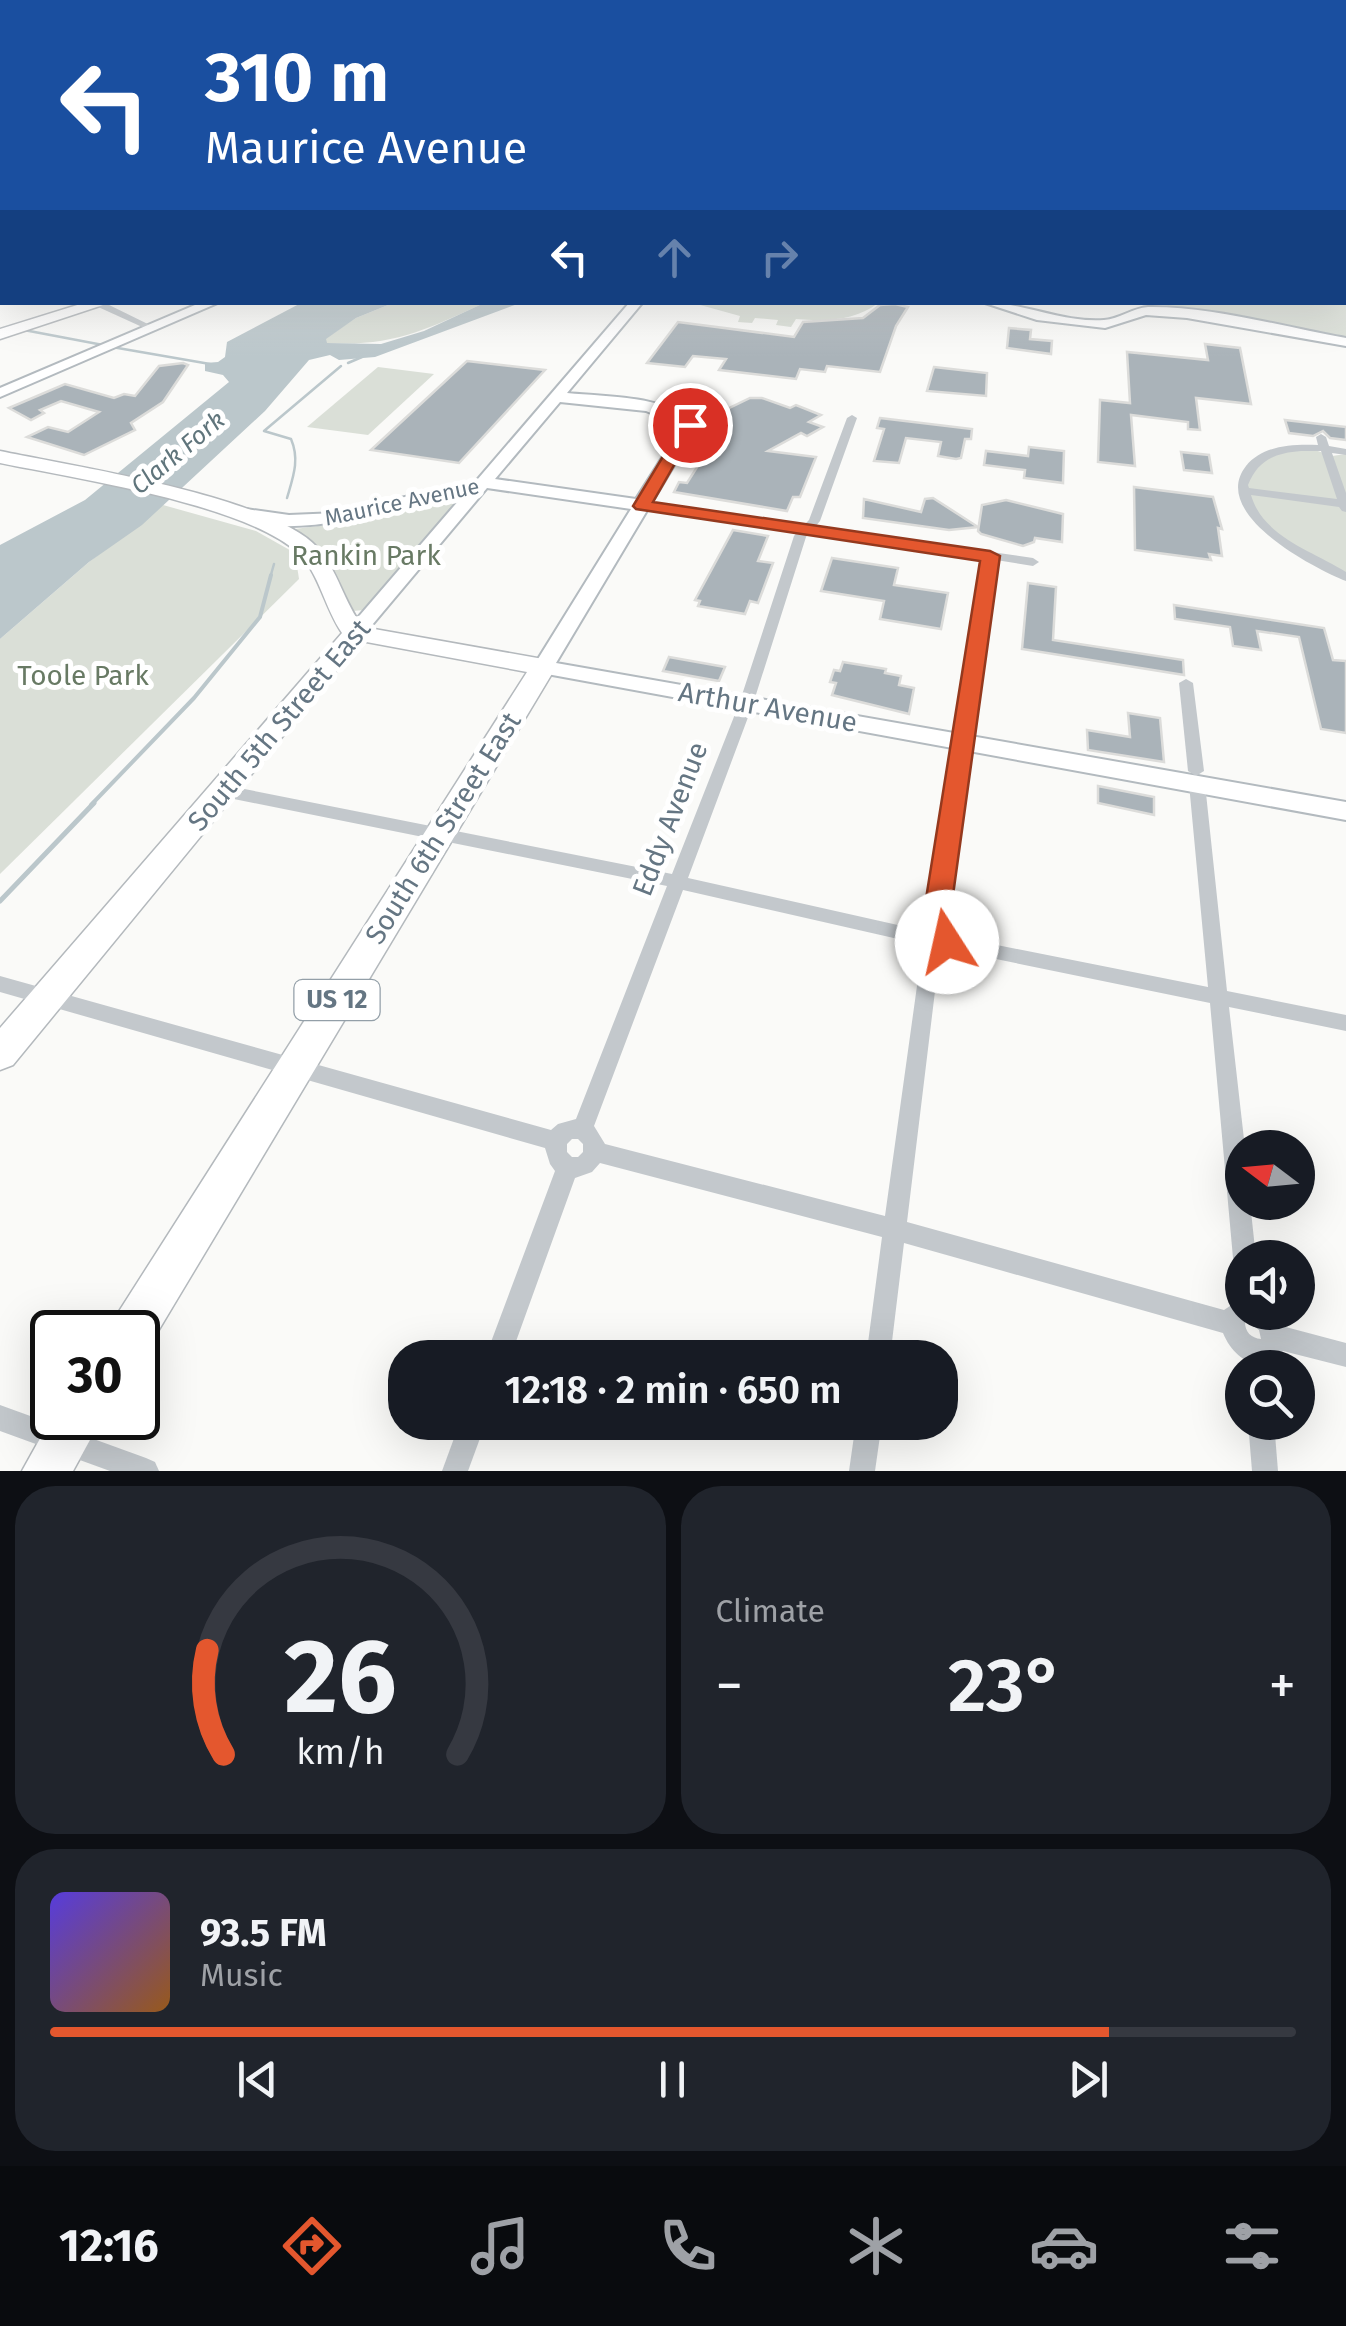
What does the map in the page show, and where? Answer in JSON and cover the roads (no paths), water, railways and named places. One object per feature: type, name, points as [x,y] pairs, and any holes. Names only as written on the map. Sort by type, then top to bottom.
[{"type":"highway","points":[[4,333],[95,305]]},
{"type":"highway","points":[[0,456],[246,514],[286,533],[312,556],[334,606],[356,633]]},
{"type":"highway","points":[[312,556],[332,636],[331,651],[321,673]]},
{"type":"highway","name":"Arthur Avenue","points":[[356,633],[543,667]]},
{"type":"highway","name":"South 5th Street East","points":[[0,1054],[356,633]]},
{"type":"highway","name":"South 6th Street East","points":[[146,1310],[543,667]]},
{"type":"street","points":[[106,305],[154,330]]},
{"type":"street","points":[[0,394],[208,305]]},
{"type":"street","name":"South 5th Street East","points":[[356,633],[635,305]]},
{"type":"street","points":[[999,305],[1038,316],[1105,324],[1145,311],[1187,314],[1346,342]]},
{"type":"street","name":"South 6th Street East","points":[[543,667],[690,425],[676,416],[653,410],[558,397]]},
{"type":"street","name":"Eddy Avenue","points":[[582,1130],[746,704],[803,532],[814,521],[852,418]]},
{"type":"street","points":[[1244,491],[1345,506],[1322,437]]},
{"type":"street","points":[[1346,452],[1298,448],[1272,452],[1247,471],[1244,491],[1247,506],[1264,527],[1346,577]]},
{"type":"street","name":"Maurice Avenue","points":[[246,514],[289,520],[338,518],[484,483],[803,532],[1033,562]]},
{"type":"street","points":[[881,1340],[933,940],[990,556]]},
{"type":"street","name":"Arthur Avenue","points":[[543,667],[962,742],[1196,778],[1346,811]]},
{"type":"street","points":[[1186,683],[1243,1240]]},
{"type":"street","points":[[224,791],[679,882],[933,940],[1346,1023]]},
{"type":"street","points":[[0,984],[557,1142]]},
{"type":"street","points":[[582,1130],[594,1138],[595,1152],[582,1165],[568,1166],[558,1158],[557,1142],[566,1132],[582,1130]]},
{"type":"street","points":[[595,1152],[1225,1314]]},
{"type":"street","points":[[504,1340],[568,1166]]},
{"type":"street","points":[[1238,1330],[1239,1342],[1257,1350]]},
{"type":"street","points":[[1315,1354],[1346,1355]]},
{"type":"street","points":[[0,1418],[146,1471]]},
{"type":"street","points":[[456,1471],[467,1440]]},
{"type":"street","points":[[862,1471],[866,1440]]},
{"type":"street","points":[[1262,1440],[1265,1471]]},
{"type":"water","name":"Clark Fork","points":[[297,305],[388,305],[356,318],[326,339],[327,343],[381,344],[424,331],[480,305],[515,305],[375,357],[339,360],[330,355],[309,360],[265,411],[142,525],[89,562],[0,639],[0,545],[85,500],[229,382],[223,375],[205,371],[205,363],[225,357],[227,342]]},
{"type":"waterway","points":[[24,330],[103,345]]},
{"type":"waterway","points":[[112,347],[210,364]]},
{"type":"waterway","points":[[348,363],[362,357]]},
{"type":"waterway","points":[[287,498],[295,468],[294,447],[291,439],[264,431],[341,366]]},
{"type":"waterway","points":[[270,578],[274,564]]},
{"type":"waterway","points":[[91,805],[194,698],[260,617],[271,575]]},
{"type":"waterway","points":[[0,901],[94,803]]},
{"type":"park label","name":"Rankin Park","points":[[366,555]]},
{"type":"park label","name":"Toole Park","points":[[83,675]]}]
